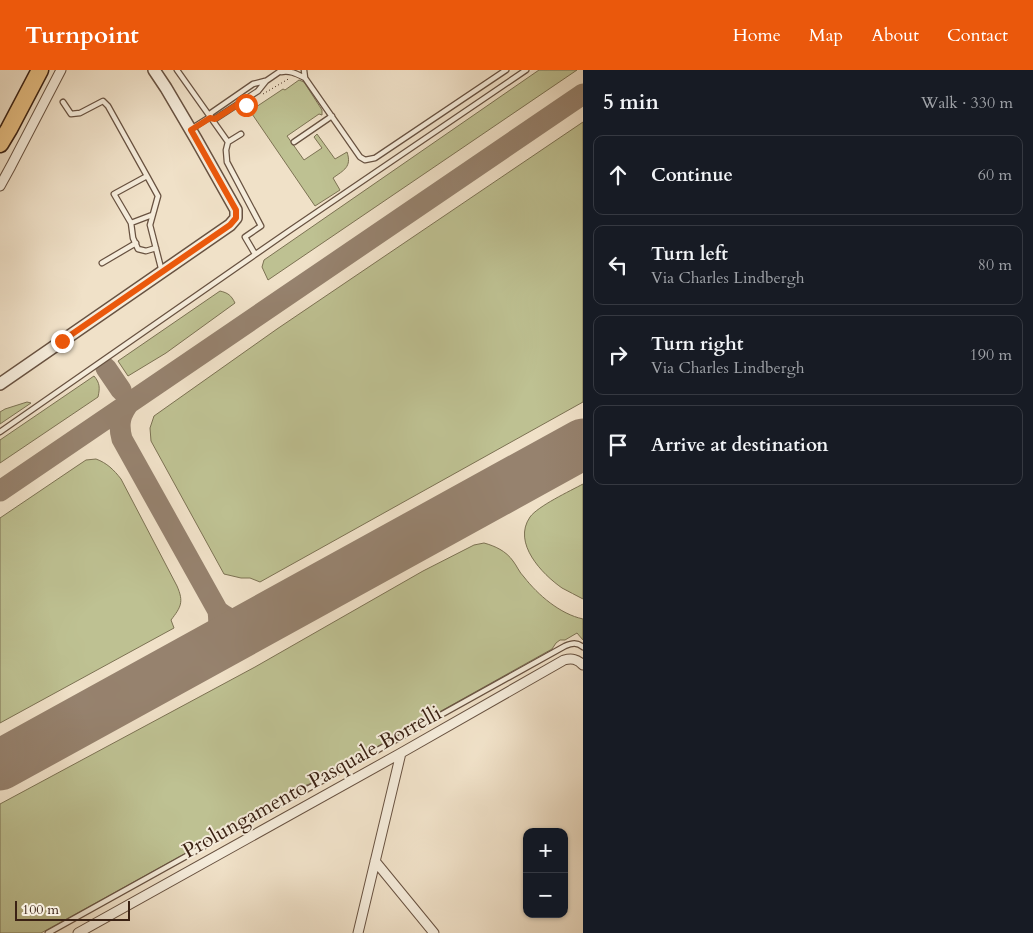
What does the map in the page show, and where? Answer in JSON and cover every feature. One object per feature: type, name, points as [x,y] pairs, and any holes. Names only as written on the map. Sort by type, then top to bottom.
[{"type":"highway","points":[[0,144],[40,70]]},
{"type":"street","points":[[0,186],[61,70]]},
{"type":"street","points":[[0,384],[230,225],[236,218],[236,210],[191,130],[154,70]]},
{"type":"street","name":"Prolungamento Pasquale Borrelli","points":[[78,933],[564,660],[571,658],[578,660],[583,665]]},
{"type":"street","points":[[358,933],[401,753]]},
{"type":"street","points":[[374,861],[434,933]]},
{"type":"lane","points":[[177,70],[228,142]]},
{"type":"lane","points":[[304,70],[305,78]]},
{"type":"lane","points":[[191,130],[210,118],[215,119],[258,91],[266,81],[280,72],[286,71],[305,78],[360,157],[365,160],[375,158],[498,72],[506,70]]},
{"type":"lane","points":[[0,432],[255,254],[526,70]]},
{"type":"lane","points":[[210,118],[211,113],[253,84],[266,81]]},
{"type":"lane","points":[[63,102],[71,114],[80,113],[103,102],[108,106],[158,196],[150,225],[162,272]]},
{"type":"lane","points":[[294,142],[332,116]]},
{"type":"lane","points":[[241,134],[228,142],[226,150],[227,162],[261,226],[245,237],[255,254]]},
{"type":"lane","points":[[147,176],[114,194],[131,223],[133,238],[138,249],[146,251],[156,248]]},
{"type":"lane","points":[[131,223],[152,215]]},
{"type":"lane","points":[[102,263],[136,243]]},
{"type":"lane","points":[[48,933],[565,646],[572,643],[583,647]]},
{"type":"path","points":[[263,95],[297,74]]},
{"type":"green space","points":[[539,70],[577,70],[268,280],[262,267],[264,260]]},
{"type":"green space","points":[[299,80],[304,82],[322,110],[322,115],[319,114],[287,136],[304,160],[322,148],[314,137],[317,134],[335,159],[347,152],[348,157],[346,168],[333,178],[340,190],[315,206],[250,111]]},
{"type":"green space","points":[[583,122],[583,402],[260,582],[250,578],[224,574],[151,441],[150,428],[154,416],[277,329]]},
{"type":"green space","points":[[220,291],[229,295],[235,303],[166,353],[128,376],[118,361]]},
{"type":"green space","points":[[94,376],[99,386],[98,397],[0,463],[0,440]]},
{"type":"green space","points":[[27,402],[31,403],[0,424],[0,412]]},
{"type":"green space","points":[[96,459],[110,467],[121,479],[177,586],[181,600],[179,608],[171,620],[174,628],[0,723],[0,518],[86,460]]},
{"type":"green space","points":[[583,484],[583,599],[562,588],[538,566],[527,547],[525,527],[530,517],[540,508]]},
{"type":"green space","points":[[484,543],[496,547],[507,554],[530,584],[550,603],[566,613],[583,619],[583,640],[577,633],[565,640],[560,640],[552,649],[314,782],[290,792],[257,814],[41,933],[0,933],[0,804],[255,667],[423,571],[474,545]]},
{"type":"taxiway","points":[[0,491],[583,94]]},
{"type":"taxiway","points":[[106,368],[121,390]]},
{"type":"taxiway","points":[[130,402],[121,419],[122,439],[218,611],[218,631],[201,654]]},
{"type":"taxiway","points":[[218,611],[230,619],[240,622],[266,619]]},
{"type":"runway","points":[[0,765],[583,444]]},
{"type":"route","points":[[62,341],[230,225],[236,218],[236,210],[191,130],[210,118],[215,119],[243,101],[246,105]]}]
